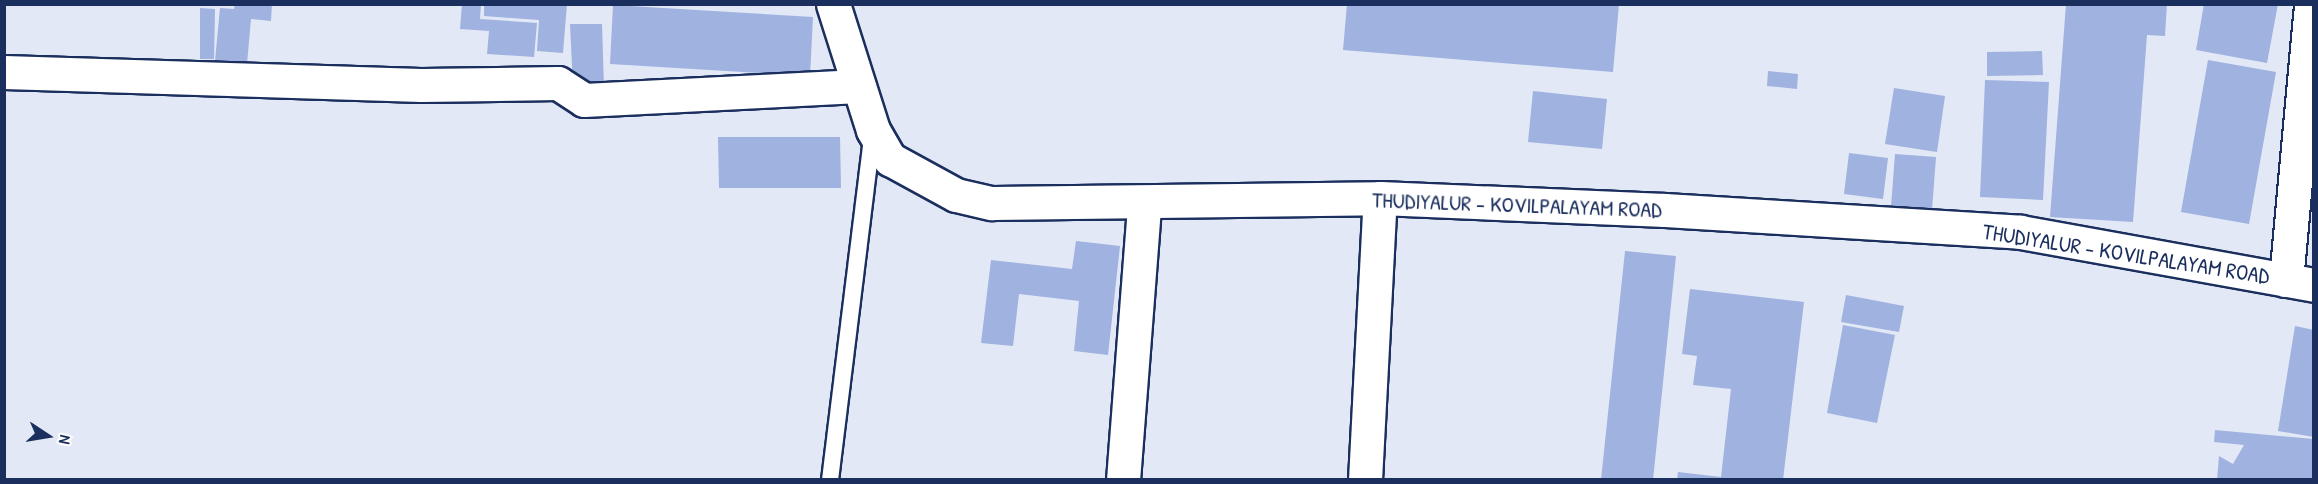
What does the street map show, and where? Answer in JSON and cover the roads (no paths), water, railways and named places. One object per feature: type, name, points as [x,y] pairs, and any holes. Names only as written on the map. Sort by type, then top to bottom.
[{"type":"street","name":"THUDIYALUR - KOVILPALAYAM ROAD","points":[[833,4],[873,130],[890,159],[956,195],[992,203],[1144,204],[1380,198],[2020,232],[2300,283]]},
{"type":"street","points":[[2300,283],[2311,4]]},
{"type":"street","points":[[4,72],[421,86],[558,83],[584,100],[859,86]]},
{"type":"street","points":[[1365,480],[1380,198]]},
{"type":"street","points":[[1123,480],[1144,204]]},
{"type":"lane","points":[[830,480],[873,130]]}]
